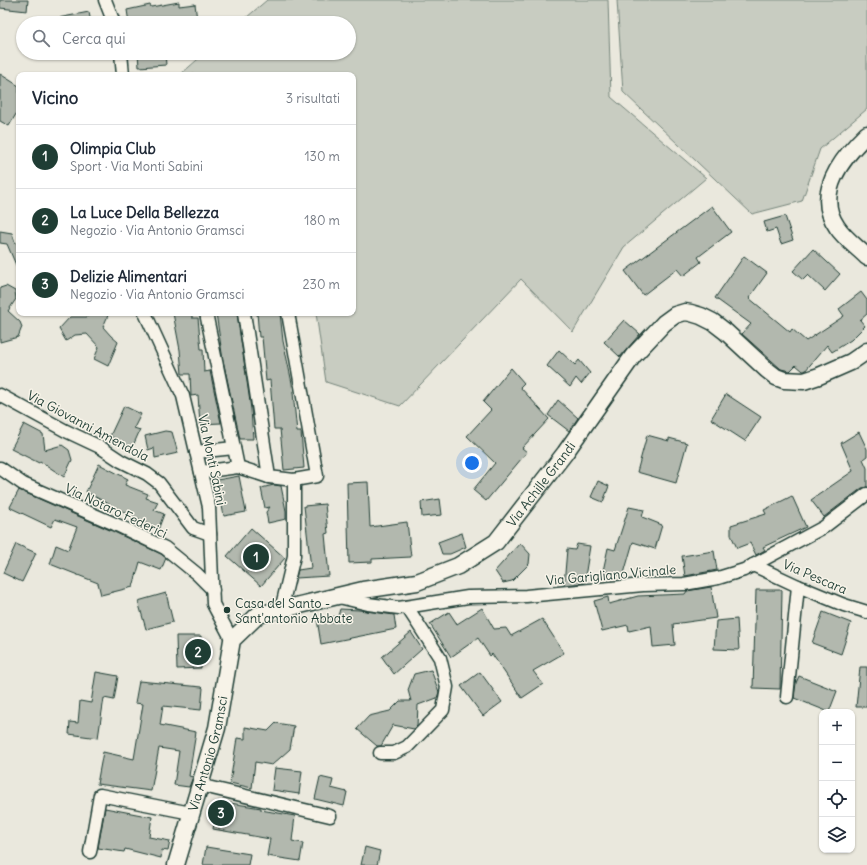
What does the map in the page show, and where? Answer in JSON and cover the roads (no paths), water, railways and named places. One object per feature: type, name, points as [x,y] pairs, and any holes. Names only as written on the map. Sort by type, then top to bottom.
[{"type":"main road","points":[[867,134],[843,160],[832,181],[828,200],[828,206],[836,227],[867,257]]},
{"type":"main road","name":"Via Achille Grandi","points":[[232,640],[258,615],[363,590],[417,582],[458,566],[496,542],[565,453],[633,356],[664,323],[675,315],[684,312],[691,312],[713,322],[726,332],[771,374],[780,379],[794,381],[813,378],[852,362],[867,351]]},
{"type":"main road","name":"Via Antonio Gramsci","points":[[176,865],[217,728],[232,640]]},
{"type":"street","points":[[106,0],[112,16]]},
{"type":"street","points":[[121,60],[122,72]]},
{"type":"street","name":"Via Monti Sabini","points":[[146,316],[183,396],[209,507],[213,604],[232,640]]},
{"type":"street","points":[[207,316],[238,467]]},
{"type":"street","points":[[244,316],[269,477]]},
{"type":"street","points":[[201,472],[238,467],[269,477],[294,480],[317,476],[289,316]]},
{"type":"street","name":"Via Giovanni Amendola","points":[[0,394],[66,431],[100,447],[121,461],[147,474],[159,483],[193,528],[210,534]]},
{"type":"street","points":[[196,452],[234,448]]},
{"type":"street","name":"Via Notaro Federici","points":[[0,468],[23,484],[115,524],[165,548],[197,574],[212,590]]},
{"type":"street","points":[[281,610],[294,556],[294,480]]},
{"type":"street","name":"Via Garigliano Vicinale","points":[[337,596],[399,608],[468,597],[526,596],[643,585],[684,584],[725,576],[753,565],[824,527],[867,494]]},
{"type":"street","name":"Via Pescara","points":[[753,565],[844,605],[867,612]]},
{"type":"street","points":[[787,698],[798,586]]},
{"type":"street","points":[[380,752],[394,753],[407,747],[443,710],[447,687],[440,658],[407,607]]},
{"type":"street","points":[[199,785],[330,816]]},
{"type":"street","points":[[90,852],[100,795],[191,813]]},
{"type":"place","name":"Olimpia Club","points":[[256,557]]},
{"type":"place","name":"Casa del Santo - Sant'antonio Abbate","points":[[227,610]]},
{"type":"place","name":"La Luce Della Bellezza","points":[[198,652]]},
{"type":"place","name":"Delizie Alimentari","points":[[221,813]]}]
